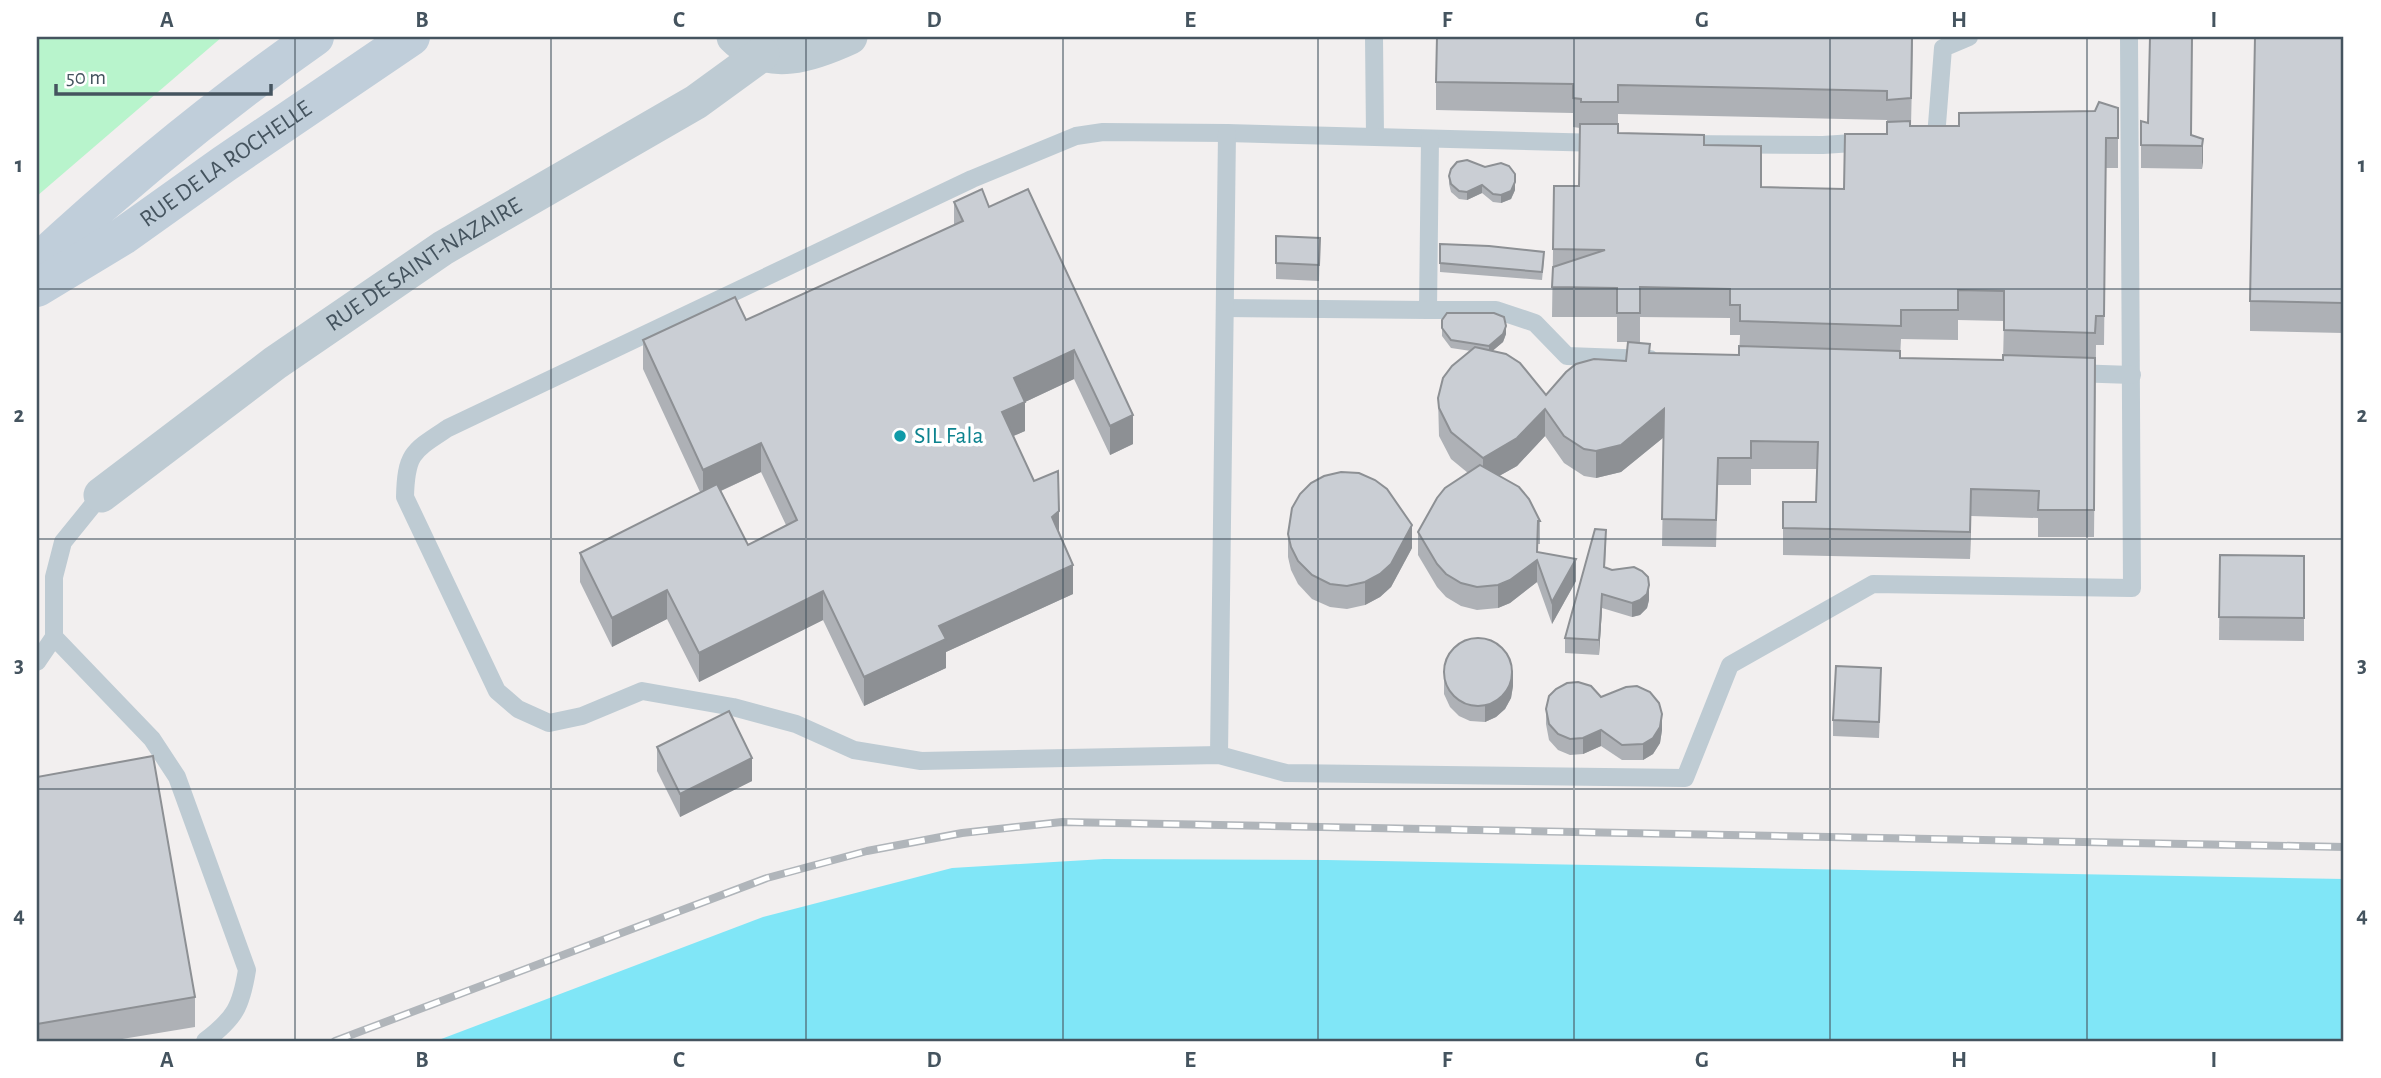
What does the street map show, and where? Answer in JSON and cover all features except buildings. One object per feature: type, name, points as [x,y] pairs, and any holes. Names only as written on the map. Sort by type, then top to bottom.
[{"type":"main road","name":"RUE DE LA ROCHELLE","points":[[37,263],[76,227],[212,114],[315,37]]},
{"type":"main road","name":"RUE DE LA ROCHELLE","points":[[37,288],[123,236],[411,37]]},
{"type":"street","name":"RUE DE SAINT-NAZAIRE","points":[[101,495],[275,363],[443,248],[696,102],[748,46],[781,58],[800,56],[850,37]]},
{"type":"lane","points":[[1374,37],[1375,136]]},
{"type":"lane","points":[[1911,139],[1936,137],[1943,48],[1969,37]]},
{"type":"lane","points":[[1620,143],[1227,133],[1103,132],[1076,136],[972,179],[447,428],[415,450],[406,470],[405,497],[496,691],[517,709],[549,723],[582,716],[642,691],[733,707],[796,724],[854,750],[920,761],[1219,755],[1286,773],[1685,778],[1730,665],[1873,584],[2132,588],[2129,37]]},
{"type":"lane","points":[[1219,755],[1227,133]]},
{"type":"lane","points":[[1428,310],[1430,139]]},
{"type":"lane","points":[[1660,143],[1823,145],[1886,141]]},
{"type":"lane","points":[[1225,308],[1496,310],[1535,323],[1567,356],[1664,359]]},
{"type":"lane","points":[[2050,372],[2132,375]]},
{"type":"lane","points":[[37,662],[54,637],[54,577],[63,542],[101,495]]},
{"type":"lane","points":[[54,637],[152,739],[177,777],[247,970],[243,999],[224,1026],[205,1041]]},
{"type":"green space","points":[[37,37],[222,37],[37,196]]},
{"type":"water","points":[[1104,859],[1327,860],[2344,879],[2344,1041],[436,1041],[763,917],[952,868]]},
{"type":"railway","points":[[335,1041],[767,878],[867,851],[962,833],[1062,822],[2344,847]]},
{"type":"place","name":"SIL Fala","points":[[900,436]]}]
